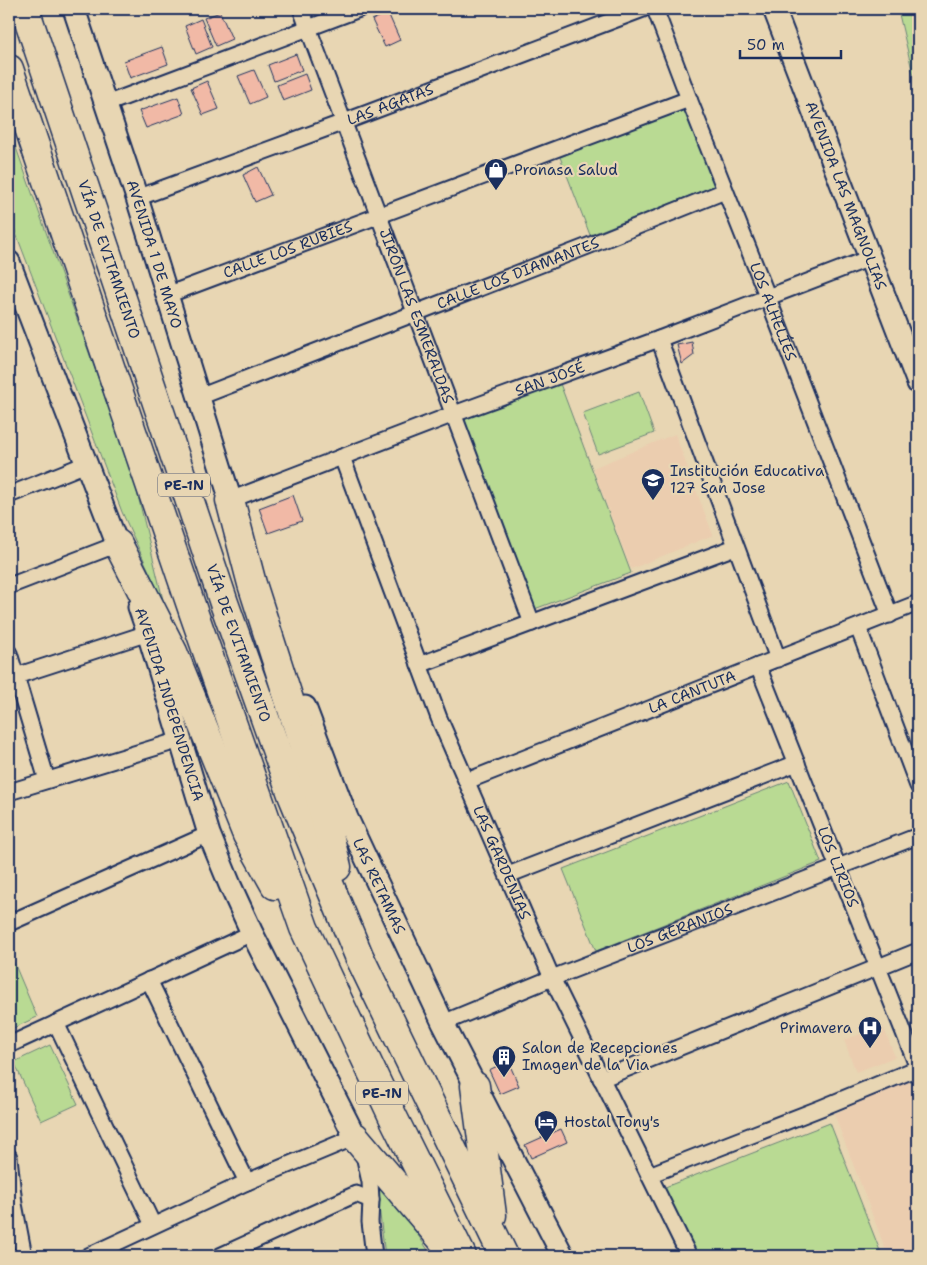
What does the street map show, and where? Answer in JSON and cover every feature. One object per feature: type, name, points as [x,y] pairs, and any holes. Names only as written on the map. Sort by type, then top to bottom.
[{"type":"highway","name":"VÍA DE EVITAMIENTO","points":[[25,9],[224,603],[292,797],[359,956],[500,1249]]},
{"type":"highway","name":"PE-1N","points":[[9,69],[194,614],[304,928],[390,1111],[462,1256]]},
{"type":"highway","points":[[230,500],[252,584],[318,790],[359,956]]},
{"type":"highway","points":[[118,544],[173,652],[247,836],[284,900],[304,928]]},
{"type":"highway","points":[[475,1086],[500,1249]]},
{"type":"highway","points":[[355,1138],[437,1235],[458,1256]]},
{"type":"main road","name":"AVENIDA 1 DE MAYO","points":[[74,9],[137,198],[230,500]]},
{"type":"main road","name":"AVENIDA LAS MAGNOLIAS","points":[[774,9],[918,383]]},
{"type":"main road","name":"AVENIDA INDEPENDENCIA","points":[[9,262],[118,544],[148,633],[209,834],[252,933],[355,1138]]},
{"type":"main road","name":"LAS RETAMAS","points":[[230,500],[318,744],[347,818],[443,1023],[563,1256]]},
{"type":"street","name":"JIRÓN LAS ESMERALDAS","points":[[301,9],[532,623]]},
{"type":"street","points":[[106,104],[359,9]]},
{"type":"street","name":"LAS ÁGATAS","points":[[137,198],[642,9]]},
{"type":"street","name":"LOS ALHELÍES","points":[[655,9],[890,615]]},
{"type":"street","name":"CALLE LOS RUBÍES","points":[[167,295],[689,100]]},
{"type":"street","name":"CALLE LOS DIAMANTES","points":[[199,397],[725,191]]},
{"type":"street","name":"SAN JOSÉ","points":[[230,500],[454,414],[659,340],[870,258]]},
{"type":"street","points":[[659,340],[778,659]]},
{"type":"street","name":"LAS GARDENIAS","points":[[342,456],[439,718],[552,978],[690,1256]]},
{"type":"street","points":[[9,495],[86,464]]},
{"type":"street","points":[[9,586],[118,544]]},
{"type":"street","points":[[419,665],[735,547]]},
{"type":"street","name":"LA CANTUTA","points":[[467,781],[918,603]]},
{"type":"street","points":[[858,627],[918,786]]},
{"type":"street","points":[[16,676],[148,633]]},
{"type":"street","points":[[9,653],[47,780]]},
{"type":"street","name":"LOS LIRIOS","points":[[758,666],[918,1068]]},
{"type":"street","points":[[9,792],[180,740]]},
{"type":"street","points":[[508,875],[797,762]]},
{"type":"street","points":[[9,923],[209,834]]},
{"type":"street","name":"LOS GERANIOS","points":[[443,1023],[552,978],[918,836]]},
{"type":"street","points":[[9,1045],[252,933]]},
{"type":"street","points":[[601,1079],[918,951]]},
{"type":"street","points":[[149,980],[247,1182]]},
{"type":"street","points":[[56,1023],[153,1225]]},
{"type":"street","points":[[649,1175],[918,1068]]},
{"type":"street","points":[[88,1256],[247,1182],[355,1138],[364,1155],[370,1182],[370,1222],[374,1256]]},
{"type":"street","points":[[9,1157],[14,1204],[24,1256]]},
{"type":"street","points":[[220,1256],[356,1194],[371,1200]]},
{"type":"shaded area","name":"Institución Educativa 127 San Jose","points":[[675,434],[713,535],[631,569],[593,468]]},
{"type":"shaded area","name":"Primavera","points":[[883,1026],[895,1057],[856,1072],[844,1040]]},
{"type":"shaded area","points":[[909,1080],[918,1103],[918,1256],[888,1256],[834,1114]]},
{"type":"green space","points":[[918,9],[918,95],[898,10]]},
{"type":"green space","points":[[686,107],[717,185],[590,235],[560,157]]},
{"type":"green space","points":[[9,128],[134,479],[164,604],[122,512],[9,215]]},
{"type":"green space","points":[[559,381],[631,573],[532,610],[462,420]]},
{"type":"green space","points":[[639,392],[654,433],[598,454],[583,413]]},
{"type":"green space","points":[[789,781],[821,862],[596,951],[563,869]]},
{"type":"green space","points":[[9,951],[37,1017],[9,1030]]},
{"type":"green space","points":[[50,1045],[78,1104],[41,1121],[14,1062]]},
{"type":"green space","points":[[830,1123],[882,1256],[695,1256],[660,1189]]},
{"type":"green space","points":[[373,1168],[432,1256],[385,1256]]},
{"type":"building","points":[[220,12],[232,39],[216,46],[204,18]]},
{"type":"building","points":[[388,13],[400,40],[385,47],[372,20]]},
{"type":"building","points":[[201,19],[212,47],[196,54],[185,26]]},
{"type":"building","points":[[162,47],[168,64],[130,78],[124,61]]},
{"type":"building","points":[[296,54],[302,70],[274,81],[268,65]]},
{"type":"building","points":[[254,70],[266,97],[250,104],[238,76]]},
{"type":"building","points":[[305,74],[311,90],[283,101],[277,85]]},
{"type":"building","points":[[207,81],[219,109],[203,115],[191,88]]},
{"type":"building","points":[[178,97],[184,114],[146,128],[139,111]]},
{"type":"building","points":[[258,167],[271,195],[255,202],[243,175]]},
{"type":"building","points":[[692,342],[694,355],[682,364],[677,345]]},
{"type":"building","points":[[293,495],[302,521],[268,533],[259,508]]},
{"type":"building","name":"Salon de Recepciones Imagen de la Via","points":[[508,1061],[519,1086],[500,1094],[489,1070]]},
{"type":"building","name":"Hostal Tony's","points":[[561,1129],[567,1142],[531,1158],[525,1145]]},
{"type":"place","name":"Pronasa Salud","points":[[496,191]]},
{"type":"place","name":"Institución Educativa 127 San Jose","points":[[653,501]]},
{"type":"place","name":"Primavera","points":[[870,1049]]},
{"type":"place","name":"Salon de Recepciones Imagen de la Via","points":[[504,1078]]},
{"type":"place","name":"Hostal Tony's","points":[[546,1143]]}]
